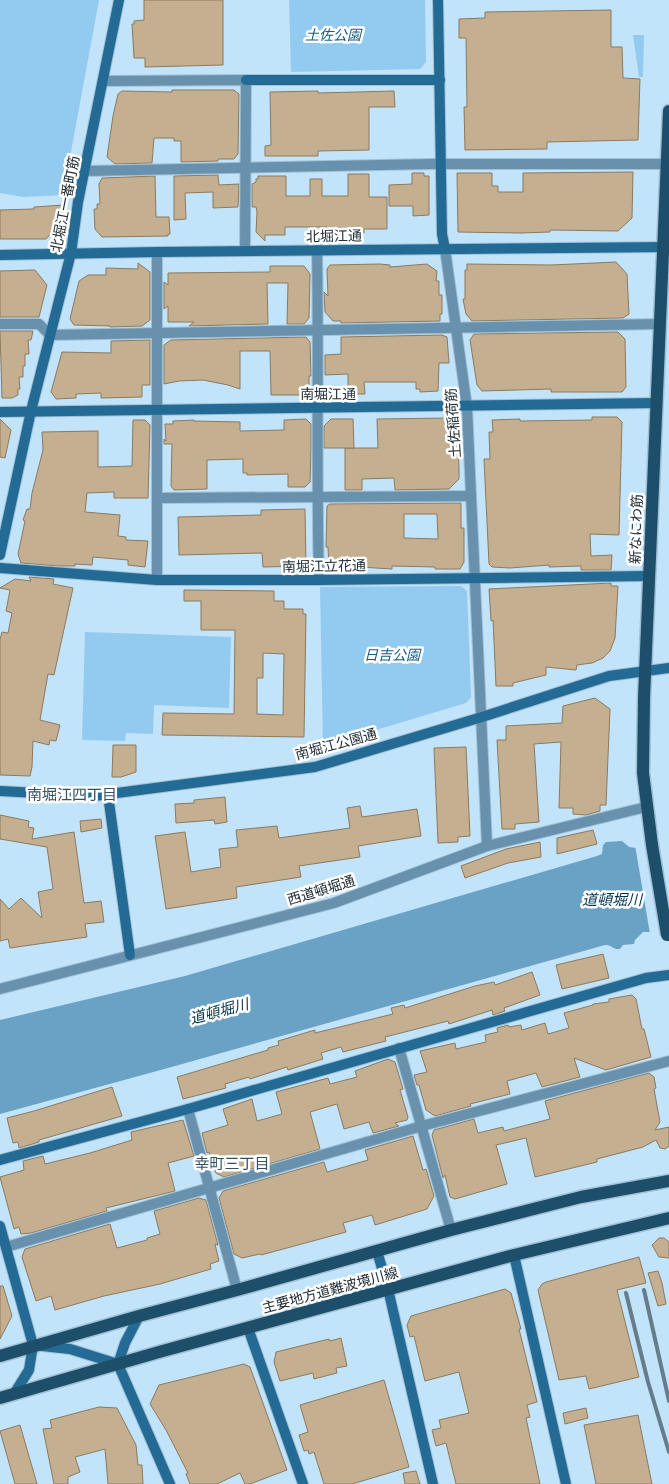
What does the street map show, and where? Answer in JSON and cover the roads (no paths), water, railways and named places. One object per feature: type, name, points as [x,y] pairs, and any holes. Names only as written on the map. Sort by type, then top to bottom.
[{"type":"main road","name":"新なにわ筋","points":[[668,940],[646,807],[643,773],[645,671],[656,403],[666,247],[666,164],[669,111]]},
{"type":"main road","name":"主要地方道難波境川線","points":[[0,1356],[33,1345],[451,1230],[581,1197],[669,1181]]},
{"type":"main road","name":"主要地方道難波境川線","points":[[0,1398],[514,1255],[669,1218]]},
{"type":"street","name":"北堀江一番町筋","points":[[0,555],[31,411],[71,253],[85,171],[119,0]]},
{"type":"street","name":"土佐稲荷筋","points":[[438,0],[442,234],[446,249],[467,406],[487,846]]},
{"type":"street","points":[[245,251],[246,80]]},
{"type":"street","points":[[104,81],[440,80]]},
{"type":"street","points":[[85,171],[441,164],[666,164]]},
{"type":"street","name":"北堀江通","points":[[0,255],[666,247]]},
{"type":"street","points":[[316,250],[319,580]]},
{"type":"street","points":[[156,580],[157,252]]},
{"type":"street","points":[[0,324],[40,324],[50,334],[660,324]]},
{"type":"street","name":"南堀江通","points":[[0,412],[656,403]]},
{"type":"street","points":[[157,498],[471,496]]},
{"type":"street","name":"南堀江立花通","points":[[0,568],[156,580],[650,576]]},
{"type":"street","name":"南堀江公園通","points":[[0,791],[94,796],[108,795],[315,767],[482,717],[608,676],[669,668]]},
{"type":"street","points":[[108,795],[130,955]]},
{"type":"street","name":"西道頓堀通","points":[[0,988],[334,903],[487,846],[646,807]]},
{"type":"street","points":[[0,1160],[646,978],[669,975]]},
{"type":"street","points":[[399,1048],[451,1230]]},
{"type":"street","points":[[6,1247],[209,1186],[422,1126],[669,1061]]},
{"type":"street","points":[[188,1108],[237,1290]]},
{"type":"street","points":[[0,1226],[33,1345],[29,1370],[14,1394]]},
{"type":"street","points":[[377,1251],[388,1289],[434,1484]]},
{"type":"street","points":[[514,1255],[566,1484]]},
{"type":"street","points":[[139,1316],[125,1342],[118,1364],[170,1484]]},
{"type":"street","points":[[248,1328],[303,1484]]},
{"type":"street","points":[[33,1345],[70,1349],[118,1364]]},
{"type":"water","name":"道頓堀川","points":[[622,841],[629,847],[636,848],[669,932],[643,932],[635,940],[634,944],[623,945],[620,949],[605,945],[0,1114],[0,1020],[185,976],[597,856],[602,854],[603,845],[606,842]]},
{"type":"railway","points":[[644,1290],[669,1401]]},
{"type":"railway","points":[[626,1293],[648,1382],[669,1452]]},
{"type":"district","name":"南堀江四丁目","points":[[72,794]]},
{"type":"district","name":"幸町三丁目","points":[[232,1163]]},
{"type":"park label","name":"土佐公園","points":[[333,35]]},
{"type":"park label","name":"日吉公園","points":[[392,655]]}]
